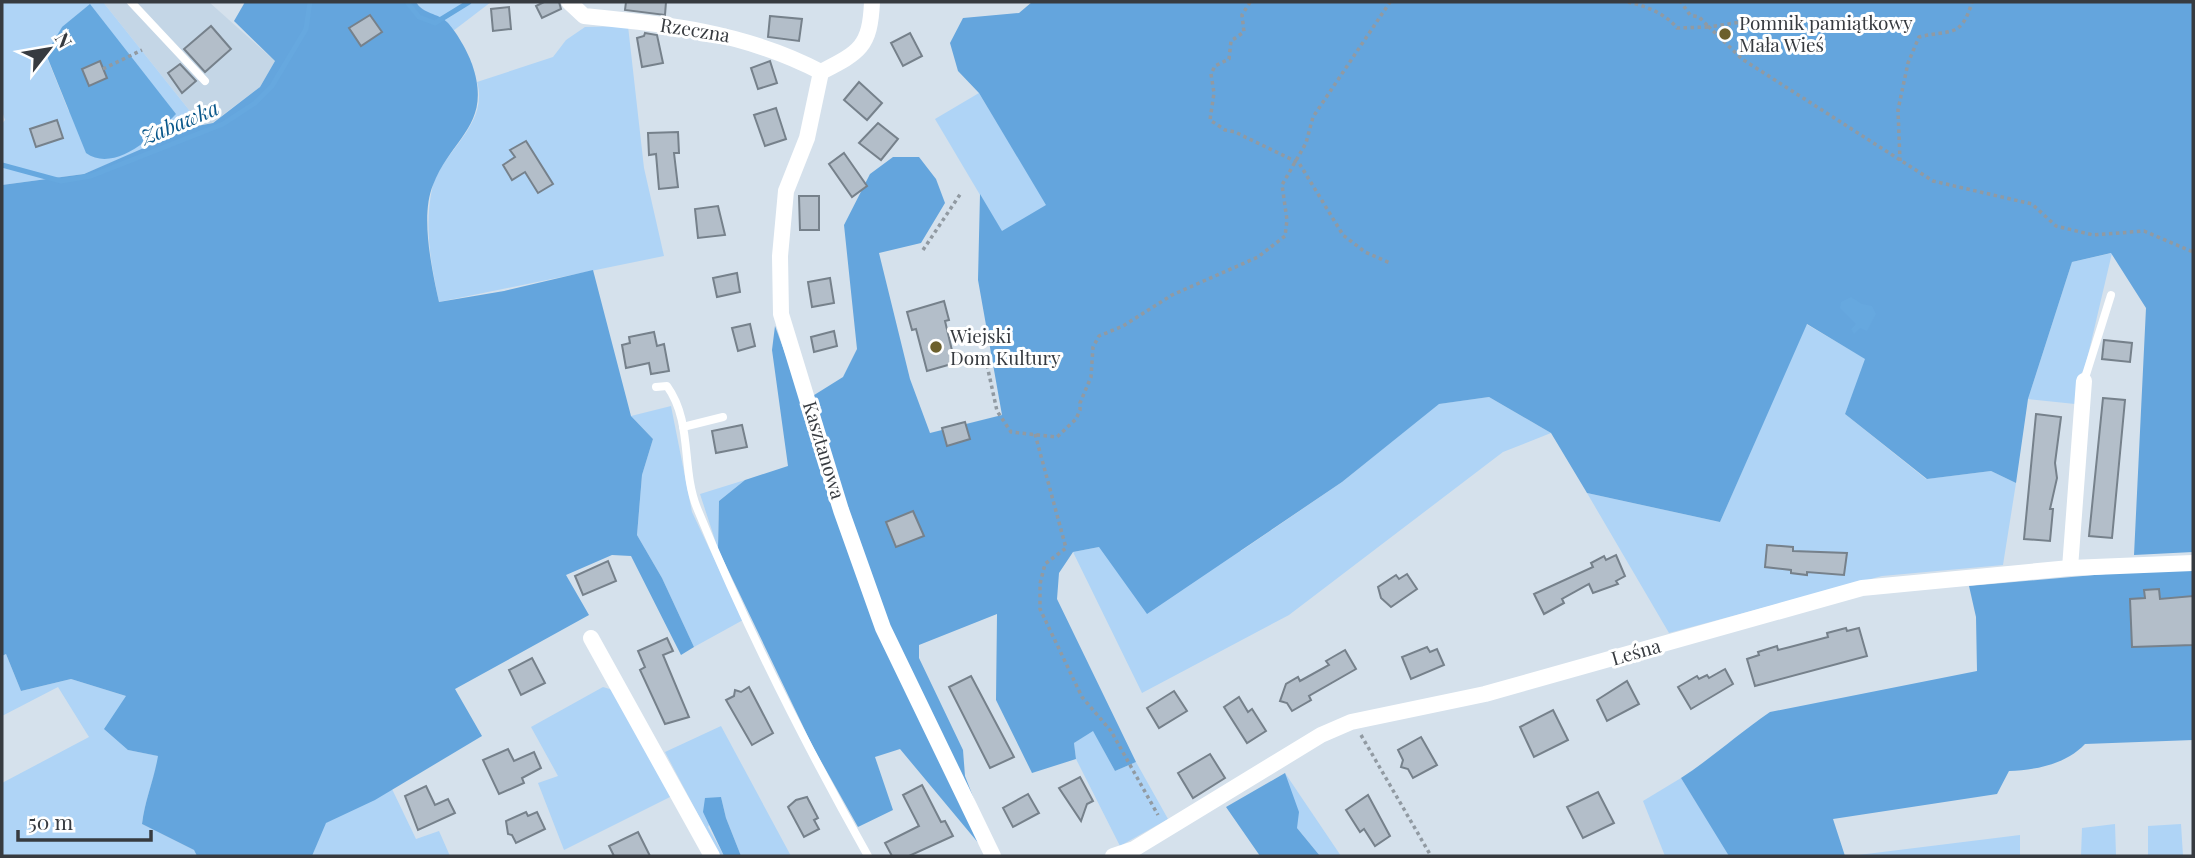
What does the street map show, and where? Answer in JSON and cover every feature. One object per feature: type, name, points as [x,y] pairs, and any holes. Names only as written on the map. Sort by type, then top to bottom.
[{"type":"street","name":"Rzeczna","points":[[569,2],[584,16],[739,37],[793,57],[821,72]]},
{"type":"street","points":[[821,72],[845,60],[863,45],[871,31],[872,2]]},
{"type":"street","name":"Kasztanowa","points":[[821,72],[807,138],[786,191],[780,256],[781,314],[841,510],[883,628],[993,856]]},
{"type":"street","points":[[2070,568],[2084,381]]},
{"type":"street","name":"Leśna","points":[[1113,856],[1134,849],[1321,735],[1351,722],[1485,694],[1862,588],[2070,568],[2193,563]]},
{"type":"street","points":[[591,638],[712,856]]},
{"type":"lane","points":[[131,2],[205,81]]},
{"type":"lane","points":[[2084,381],[2111,295]]},
{"type":"lane","points":[[656,387],[667,386],[679,403],[695,504],[818,767],[868,856]]},
{"type":"lane","points":[[683,427],[723,417]]},
{"type":"path","points":[[1250,2],[1242,15],[1244,32],[1230,41],[1229,59],[1215,66],[1211,74],[1214,93],[1210,120],[1225,130],[1235,132],[1295,162],[1311,180],[1343,234],[1365,252],[1390,263]]},
{"type":"path","points":[[987,365],[997,411],[1011,432],[1057,437],[1076,419],[1091,377],[1093,347],[1099,336],[1123,326],[1172,295],[1258,257],[1285,236],[1287,220],[1282,185],[1307,143],[1313,117],[1390,2]]},
{"type":"path","points":[[1628,2],[1644,5],[1669,18],[1677,28],[1709,27],[1760,19],[1771,25]]},
{"type":"path","points":[[1681,2],[1690,15],[1699,17],[1742,59],[1933,181],[2032,204],[2056,226],[2093,235],[2144,231],[2193,252]]},
{"type":"path","points":[[1900,161],[1898,110],[1905,87],[1908,62],[1919,37],[1954,33],[1967,19],[1972,2]]},
{"type":"path","points":[[103,69],[142,50]]},
{"type":"path","points":[[923,250],[961,194]]},
{"type":"path","points":[[1035,435],[1066,548],[1045,564],[1040,584],[1040,609],[1082,697],[1111,731],[1162,822]]},
{"type":"path","points":[[1351,722],[1367,744],[1431,856]]},
{"type":"shaded area","points":[[2,2],[103,2],[201,125],[84,174],[2,185],[2,124],[5,120],[2,111]],"holes":[[[62,27],[69,112],[46,55]]]},
{"type":"shaded area","points":[[103,2],[209,2],[275,61],[260,87],[212,123],[201,125]]},
{"type":"shaded area","points":[[245,2],[416,2],[447,22],[454,31],[472,64],[477,85],[477,102],[468,129],[441,168],[429,198],[428,243],[439,302],[504,291],[593,270],[631,416],[653,439],[642,475],[637,535],[662,578],[694,647],[681,655],[631,556],[612,555],[566,575],[589,615],[455,689],[482,736],[375,800],[326,823],[312,856],[197,856],[194,850],[142,824],[158,756],[128,750],[104,729],[126,696],[71,679],[21,691],[6,654],[2,656],[2,185],[84,174],[192,127],[213,123],[260,87],[275,61],[234,21]]},
{"type":"shaded area","points":[[416,2],[491,2],[453,31]]},
{"type":"shaded area","points":[[1032,2],[2193,2],[2193,552],[2134,555],[2146,308],[2111,253],[2072,262],[2028,399],[2016,483],[1991,471],[1927,479],[1845,414],[1865,359],[1807,324],[1720,522],[1587,493],[1551,433],[1489,397],[1439,404],[1342,482],[1147,614],[1099,547],[1073,552],[1059,573],[1057,599],[1136,762],[1115,771],[1093,731],[1074,743],[1076,759],[1032,773],[996,700],[997,614],[919,645],[919,658],[963,750],[965,776],[984,825],[985,851],[900,749],[875,757],[893,810],[858,827],[813,747],[718,549],[719,501],[745,480],[788,466],[772,350],[775,326],[796,383],[811,397],[843,377],[857,349],[844,225],[870,174],[893,157],[919,157],[936,179],[945,203],[921,243],[879,253],[910,379],[930,433],[1002,415],[978,280],[980,194],[1002,231],[1046,205],[979,93],[958,71],[950,43],[963,18],[1019,13]]},
{"type":"shaded area","points":[[90,4],[176,114],[146,141],[109,159],[86,153],[46,54],[62,27]]},
{"type":"shaded area","points":[[628,26],[644,168],[664,256],[439,302],[429,232],[432,189],[436,176],[470,126],[476,112],[479,98],[477,82],[553,57],[566,40],[585,27]]},
{"type":"shaded area","points":[[979,93],[1047,205],[1002,232],[935,119]]},
{"type":"shaded area","points":[[2112,253],[2085,368],[2077,380],[2075,404],[2028,399],[2072,262]]},
{"type":"shaded area","points":[[1851,297],[1862,304],[1872,306],[1876,314],[1867,331],[1860,328],[1854,334],[1851,329],[1856,324],[1840,308],[1841,302]]},
{"type":"shaded area","points":[[1806,324],[1866,359],[1845,414],[1926,479],[1991,471],[2016,483],[2003,565],[1882,576],[1669,633],[1587,493],[1720,522]]},
{"type":"shaded area","points":[[1489,397],[1551,433],[1503,452],[1289,615],[1142,693],[1073,552],[1099,547],[1241,551],[1342,482],[1438,404]]},
{"type":"shaded area","points":[[671,406],[692,512],[743,620],[694,647],[662,578],[637,535],[642,475],[653,439],[631,416]]},
{"type":"shaded area","points":[[745,480],[719,501],[718,549],[700,494]]},
{"type":"shaded area","points":[[2162,569],[2193,570],[2193,740],[2085,744],[2069,757],[2050,765],[2009,771],[1997,794],[1833,819],[1845,856],[1729,856],[1681,778],[1770,712],[1977,671],[1976,617],[1969,586]]},
{"type":"shaded area","points":[[6,654],[21,691],[71,679],[126,696],[128,750],[159,756],[142,824],[194,850],[197,856],[2,856],[2,783],[89,737],[58,687],[2,716],[2,656]]},
{"type":"shaded area","points":[[603,687],[613,690],[672,796],[564,850],[538,783],[558,776],[531,727]]},
{"type":"shaded area","points":[[721,726],[791,856],[741,856],[721,797],[708,827],[724,856],[720,856],[665,752]]},
{"type":"shaded area","points":[[1093,730],[1115,771],[1136,762],[1168,819],[1120,846],[1076,759],[1074,743]]},
{"type":"shaded area","points":[[1285,773],[1341,856],[1320,856],[1297,828]]},
{"type":"shaded area","points":[[1285,773],[1299,812],[1297,828],[1320,856],[1260,856],[1226,807]]},
{"type":"shaded area","points":[[1681,778],[1729,856],[1665,856],[1643,801]]},
{"type":"shaded area","points":[[392,789],[416,839],[439,831],[450,856],[312,856],[325,823]]},
{"type":"shaded area","points":[[721,797],[741,856],[724,856],[703,812],[705,798]]},
{"type":"shaded area","points":[[2115,824],[2116,856],[2081,856],[2082,828]]},
{"type":"shaded area","points":[[2181,824],[2183,856],[2148,856],[2148,826]]},
{"type":"shaded area","points":[[2020,835],[2020,856],[1850,856]]},
{"type":"building","points":[[544,2],[559,2],[561,9],[542,18],[536,6]]},
{"type":"building","points":[[626,2],[666,2],[665,15],[625,10]]},
{"type":"building","points":[[509,7],[511,29],[493,31],[491,9]]},
{"type":"building","points":[[370,15],[382,32],[361,46],[349,28]]},
{"type":"building","points":[[770,16],[802,19],[799,41],[768,37]]},
{"type":"building","points":[[211,26],[231,49],[205,72],[184,49]]},
{"type":"building","points":[[645,33],[657,35],[663,63],[642,67],[637,38]]},
{"type":"building","points":[[910,33],[922,56],[903,66],[891,43]]},
{"type":"building","points":[[100,61],[107,78],[89,86],[82,69]]},
{"type":"building","points":[[770,61],[777,83],[758,89],[751,68]]},
{"type":"building","points":[[180,64],[196,81],[182,93],[168,73]]},
{"type":"building","points":[[859,82],[882,103],[867,120],[844,100]]},
{"type":"building","points":[[776,108],[786,139],[765,146],[754,115]]},
{"type":"building","points":[[57,120],[63,138],[36,147],[30,129]]},
{"type":"building","points":[[878,123],[898,139],[881,160],[859,143]]},
{"type":"building","points":[[678,132],[679,153],[674,153],[678,187],[659,189],[656,154],[649,155],[648,133]]},
{"type":"building","points":[[526,141],[553,184],[538,193],[525,172],[512,180],[503,165],[515,157],[510,150]]},
{"type":"building","points":[[844,153],[867,186],[852,197],[829,164]]},
{"type":"building","points":[[799,196],[819,196],[819,230],[800,230]]},
{"type":"building","points":[[718,206],[725,235],[698,238],[695,209]]},
{"type":"building","points":[[737,273],[740,292],[717,297],[713,278]]},
{"type":"building","points":[[830,278],[834,303],[812,307],[808,282]]},
{"type":"building","name":"Wiejski Dom Kultury","points":[[944,301],[949,320],[945,321],[955,363],[927,371],[916,329],[912,330],[907,312]]},
{"type":"building","points":[[750,324],[755,346],[738,351],[732,328]]},
{"type":"building","points":[[834,331],[837,346],[814,352],[811,337]]},
{"type":"building","points":[[654,332],[657,346],[664,344],[669,371],[651,374],[649,363],[626,368],[622,345],[630,343],[629,337]]},
{"type":"building","points":[[2104,340],[2132,343],[2130,362],[2102,359]]},
{"type":"building","points":[[2103,398],[2125,400],[2112,538],[2089,536]]},
{"type":"building","points":[[2036,414],[2061,417],[2055,463],[2057,478],[2050,509],[2053,509],[2050,541],[2024,539]]},
{"type":"building","points":[[965,422],[970,439],[947,446],[942,428]]},
{"type":"building","points":[[742,425],[747,447],[716,453],[712,431]]},
{"type":"building","points":[[913,511],[924,536],[896,547],[886,522]]},
{"type":"building","points":[[1767,545],[1793,547],[1793,551],[1847,553],[1844,575],[1807,572],[1807,575],[1765,567]]},
{"type":"building","points":[[1616,555],[1625,576],[1616,581],[1618,584],[1593,593],[1589,584],[1562,599],[1564,603],[1544,614],[1534,594],[1593,567],[1591,563],[1604,556],[1606,560]]},
{"type":"building","points":[[608,561],[616,581],[583,595],[575,576]]},
{"type":"building","points":[[1407,574],[1417,589],[1391,607],[1381,598],[1378,587],[1396,575],[1399,579]]},
{"type":"building","points":[[2159,589],[2160,599],[2193,596],[2193,645],[2132,647],[2130,599],[2145,598],[2144,590]]},
{"type":"building","points":[[1846,628],[1847,631],[1859,628],[1867,656],[1755,686],[1747,659],[1777,646],[1778,650],[1790,647],[1828,637],[1827,633]]},
{"type":"building","points":[[667,638],[673,651],[663,655],[689,717],[665,724],[640,670],[645,667],[638,651]]},
{"type":"building","points":[[1427,647],[1430,652],[1437,649],[1444,665],[1411,679],[1402,657]]},
{"type":"building","points":[[1345,650],[1356,669],[1309,696],[1311,700],[1292,711],[1287,703],[1280,701],[1286,684],[1298,677],[1300,681],[1329,665],[1326,661]]},
{"type":"building","points":[[532,658],[545,683],[521,695],[509,670]]},
{"type":"building","points":[[1725,669],[1733,684],[1691,709],[1678,687],[1697,676],[1699,679],[1707,675],[1709,678]]},
{"type":"building","points":[[971,676],[1014,757],[990,768],[949,687]]},
{"type":"building","points":[[1627,681],[1639,704],[1607,721],[1597,700]]},
{"type":"building","points":[[749,687],[773,733],[752,745],[726,700],[734,696],[735,690],[741,692]]},
{"type":"building","points":[[1174,691],[1187,711],[1159,728],[1147,708]]},
{"type":"building","points":[[1239,697],[1248,712],[1252,709],[1266,731],[1247,743],[1224,707]]},
{"type":"building","points":[[1553,710],[1568,740],[1534,757],[1520,727]]},
{"type":"building","points":[[1421,737],[1437,765],[1413,778],[1408,769],[1401,767],[1403,760],[1398,750]]},
{"type":"building","points":[[508,749],[514,761],[534,752],[541,768],[522,778],[524,783],[499,794],[483,760]]},
{"type":"building","points":[[1210,754],[1225,778],[1193,798],[1178,773]]},
{"type":"building","points":[[1080,777],[1093,801],[1087,804],[1081,821],[1059,788]]},
{"type":"building","points":[[922,785],[941,822],[945,821],[953,836],[909,856],[892,856],[885,843],[919,826],[903,795]]},
{"type":"building","points":[[426,786],[435,805],[448,799],[455,813],[418,830],[405,796]]},
{"type":"building","points":[[1598,792],[1614,823],[1583,838],[1567,807]]},
{"type":"building","points":[[1028,794],[1039,813],[1013,827],[1003,808]]},
{"type":"building","points":[[1368,795],[1390,836],[1375,846],[1364,829],[1360,832],[1346,810]]},
{"type":"building","points":[[807,797],[818,818],[814,820],[819,829],[804,837],[788,807],[796,800]]},
{"type":"building","points":[[526,812],[528,816],[537,812],[545,829],[516,843],[512,835],[508,834],[506,821]]},
{"type":"building","points":[[638,832],[650,856],[614,856],[609,846]]},
{"type":"waterway","name":"Zabawka","points":[[2,165],[61,181],[91,176],[223,124],[255,103],[272,86],[306,29],[310,2]]},
{"type":"waterway","name":"Zabawka","points":[[407,2],[419,17],[435,23],[469,2]]},
{"type":"place","name":"Pomnik pamiątkowy Mała Wieś","points":[[1725,34]]},
{"type":"place","name":"Wiejski Dom Kultury","points":[[936,347]]}]
